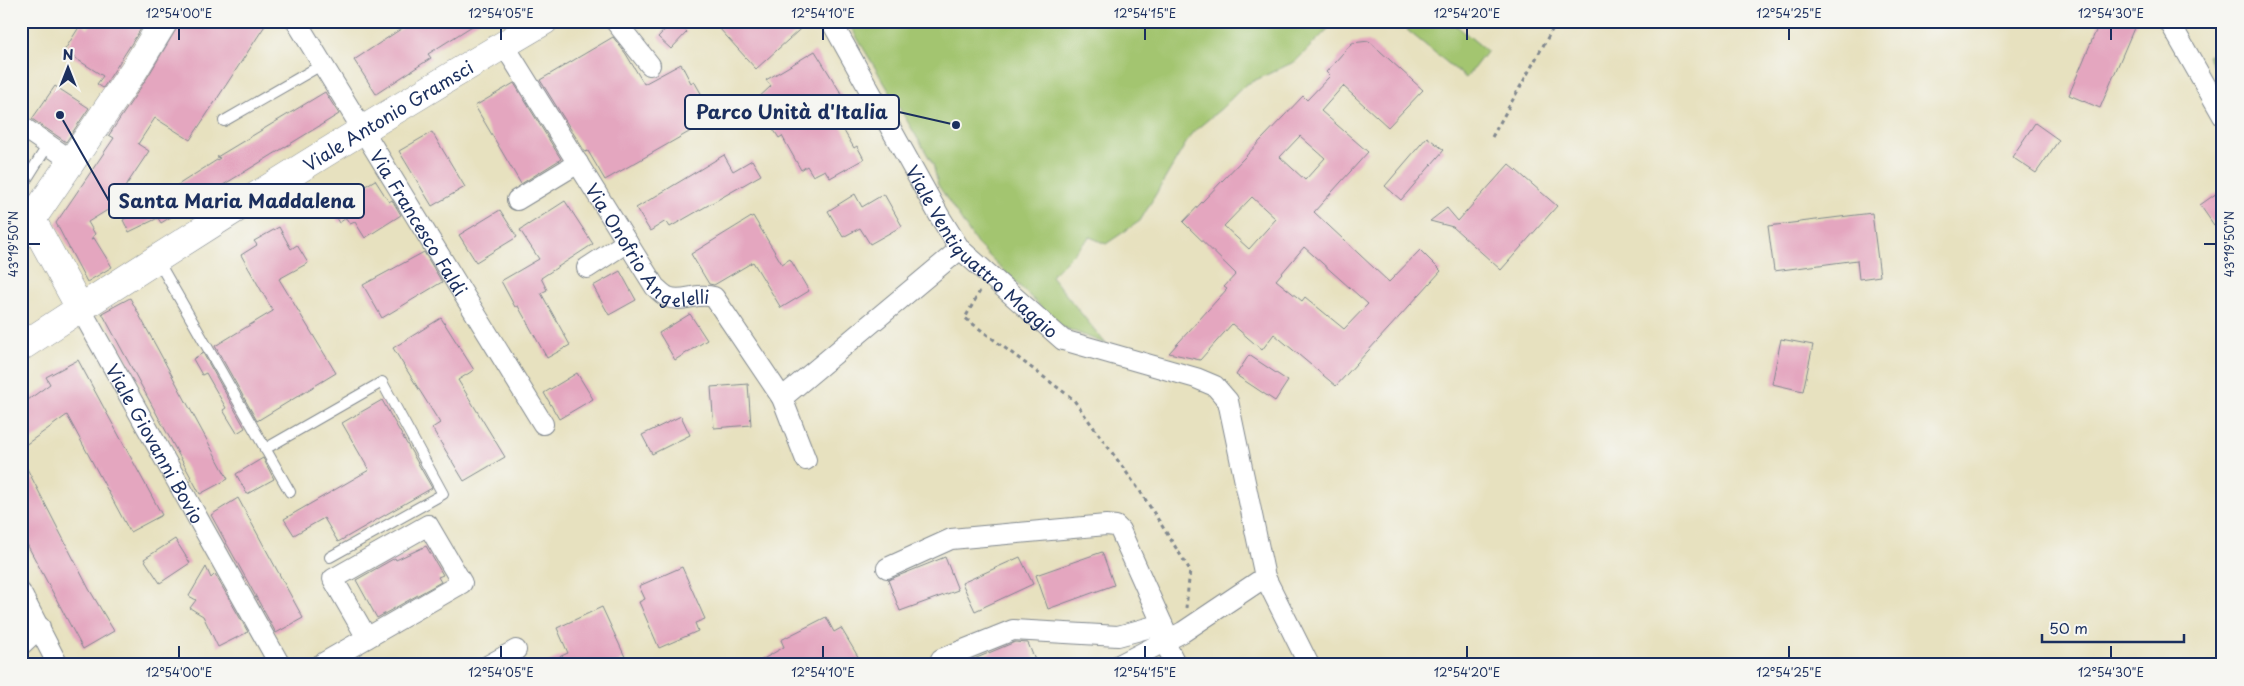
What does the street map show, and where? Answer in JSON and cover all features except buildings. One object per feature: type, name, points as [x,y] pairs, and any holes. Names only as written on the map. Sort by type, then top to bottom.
[{"type":"main road","points":[[29,215],[72,161],[164,21]]},
{"type":"main road","name":"Viale Antonio Gramsci","points":[[21,347],[156,258],[544,21]]},
{"type":"main road","name":"Viale Giovanni Bovio","points":[[29,215],[80,308]]},
{"type":"street","name":"Via Francesco Faldi","points":[[296,21],[543,424]]},
{"type":"street","points":[[615,21],[650,65]]},
{"type":"street","name":"Viale Ventiquattro Maggio","points":[[831,21],[940,217],[960,249],[990,273],[1063,340],[1196,378],[1215,386],[1228,401],[1266,577],[1309,665]]},
{"type":"street","points":[[2169,21],[2223,116]]},
{"type":"street","name":"Via Onofrio Angelelli","points":[[504,45],[655,287],[668,297],[682,299],[704,294],[714,297],[782,398],[806,460]]},
{"type":"street","points":[[21,126],[72,161]]},
{"type":"street","points":[[517,200],[578,163]]},
{"type":"street","points":[[587,268],[627,242]]},
{"type":"street","points":[[782,398],[960,249]]},
{"type":"street","name":"Viale Giovanni Bovio","points":[[80,308],[280,665]]},
{"type":"street","points":[[320,665],[367,638],[462,583],[428,525],[333,579],[367,638]]},
{"type":"street","points":[[887,568],[951,538],[1106,525],[1116,526],[1120,530],[1170,634],[1176,665]]},
{"type":"street","points":[[1119,665],[1266,577]]},
{"type":"street","points":[[21,593],[58,665]]},
{"type":"street","points":[[21,646],[40,627]]},
{"type":"street","points":[[941,659],[1012,630],[1118,636],[1170,634]]},
{"type":"street","points":[[489,665],[516,650]]},
{"type":"lane","points":[[224,121],[323,64]]},
{"type":"lane","points":[[26,180],[48,145]]},
{"type":"lane","points":[[156,258],[290,492]]},
{"type":"lane","points":[[265,449],[382,382],[444,494],[330,557]]},
{"type":"path","points":[[1492,138],[1557,21]]},
{"type":"path","points":[[990,273],[965,318],[1073,399],[1140,491],[1190,570],[1170,634]]},
{"type":"green space","points":[[847,21],[1336,21],[1296,61],[1245,85],[1222,108],[1192,133],[1140,221],[1106,244],[1090,237],[1051,276],[1106,344],[1060,326],[977,244],[938,185],[933,164]]},
{"type":"green space","points":[[1414,21],[1451,21],[1487,51],[1466,78],[1407,30]]},
{"type":"green space","points":[[2223,49],[2223,84],[2207,55]]},
{"type":"place","name":"Santa Maria Maddalena","points":[[60,115]]},
{"type":"place","name":"Parco Unità d'Italia","points":[[956,125]]}]
